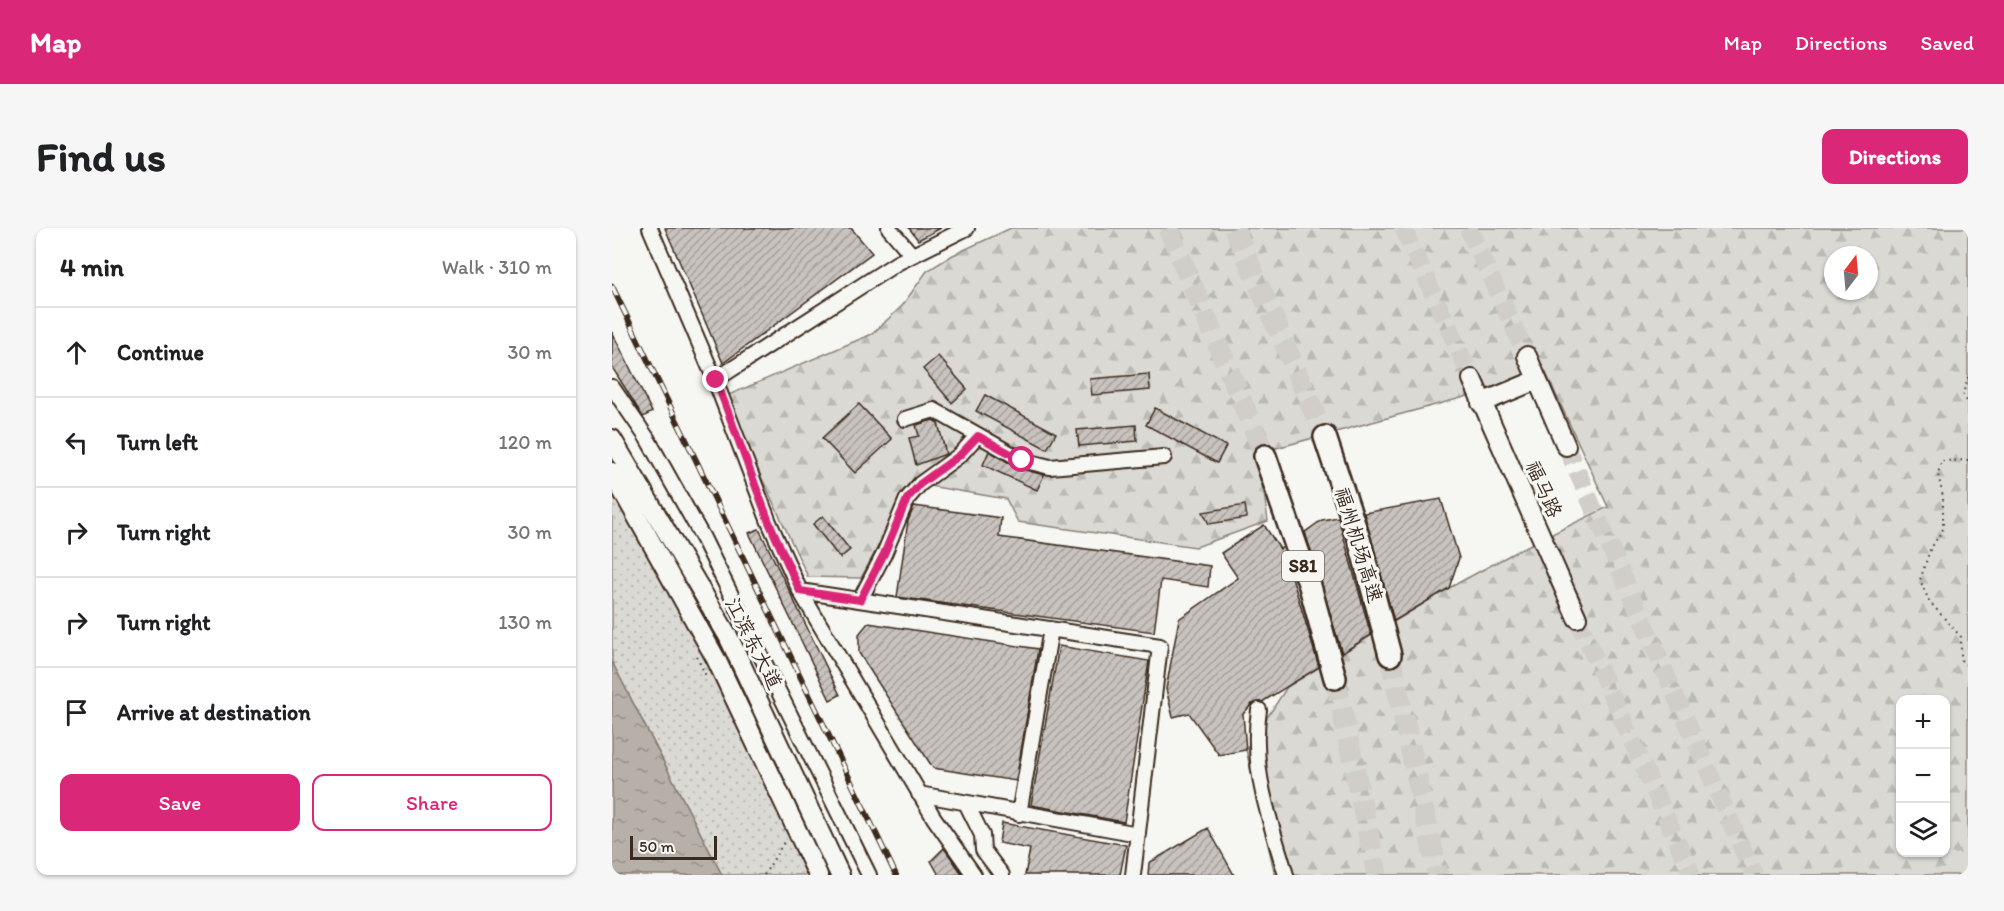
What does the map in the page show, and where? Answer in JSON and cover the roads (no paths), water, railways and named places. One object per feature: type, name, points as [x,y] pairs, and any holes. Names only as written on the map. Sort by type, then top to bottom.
[{"type":"highway","name":"福州机场高速","points":[[1325,436],[1359,539],[1390,655]]},
{"type":"highway","name":"S81","points":[[1265,456],[1310,586],[1335,678]]},
{"type":"main road","name":"福马路","points":[[1527,356],[1566,446]]},
{"type":"main road","name":"福马路","points":[[1472,379],[1577,618]]},
{"type":"main road","points":[[1481,403],[1537,380]]},
{"type":"main road","name":"江滨东大道","points":[[612,439],[728,636],[840,875]]},
{"type":"main road","points":[[612,472],[717,659],[818,875]]},
{"type":"street","points":[[650,228],[716,380],[769,522],[800,591],[919,794],[974,875]]},
{"type":"street","points":[[889,228],[912,255]]},
{"type":"street","points":[[716,380],[912,255],[968,228]]},
{"type":"street","points":[[612,387],[647,438],[703,538],[869,875]]},
{"type":"street","points":[[905,419],[934,410],[1022,460],[1050,467],[1164,458]]},
{"type":"street","points":[[860,600],[884,554],[907,499],[920,484],[960,455],[978,436]]},
{"type":"street","points":[[800,591],[1160,646],[1133,875]]},
{"type":"street","points":[[1019,814],[1051,629]]},
{"type":"street","points":[[1259,710],[1256,729],[1257,775],[1286,875]]},
{"type":"street","points":[[919,794],[1138,834]]},
{"type":"street","points":[[966,803],[982,835],[984,850],[1002,875]]},
{"type":"water","points":[[612,662],[722,875],[612,875]]},
{"type":"tunnel","points":[[1168,228],[1265,456]]},
{"type":"tunnel","points":[[1234,228],[1325,437]]},
{"type":"tunnel","points":[[1403,228],[1472,379]]},
{"type":"tunnel","points":[[1468,228],[1527,356]]},
{"type":"tunnel","points":[[1566,446],[1754,875]]},
{"type":"tunnel","points":[[1577,618],[1692,875]]},
{"type":"tunnel","points":[[1390,655],[1438,875]]},
{"type":"tunnel","points":[[1335,678],[1377,875]]},
{"type":"railway","points":[[612,286],[896,875]]}]
